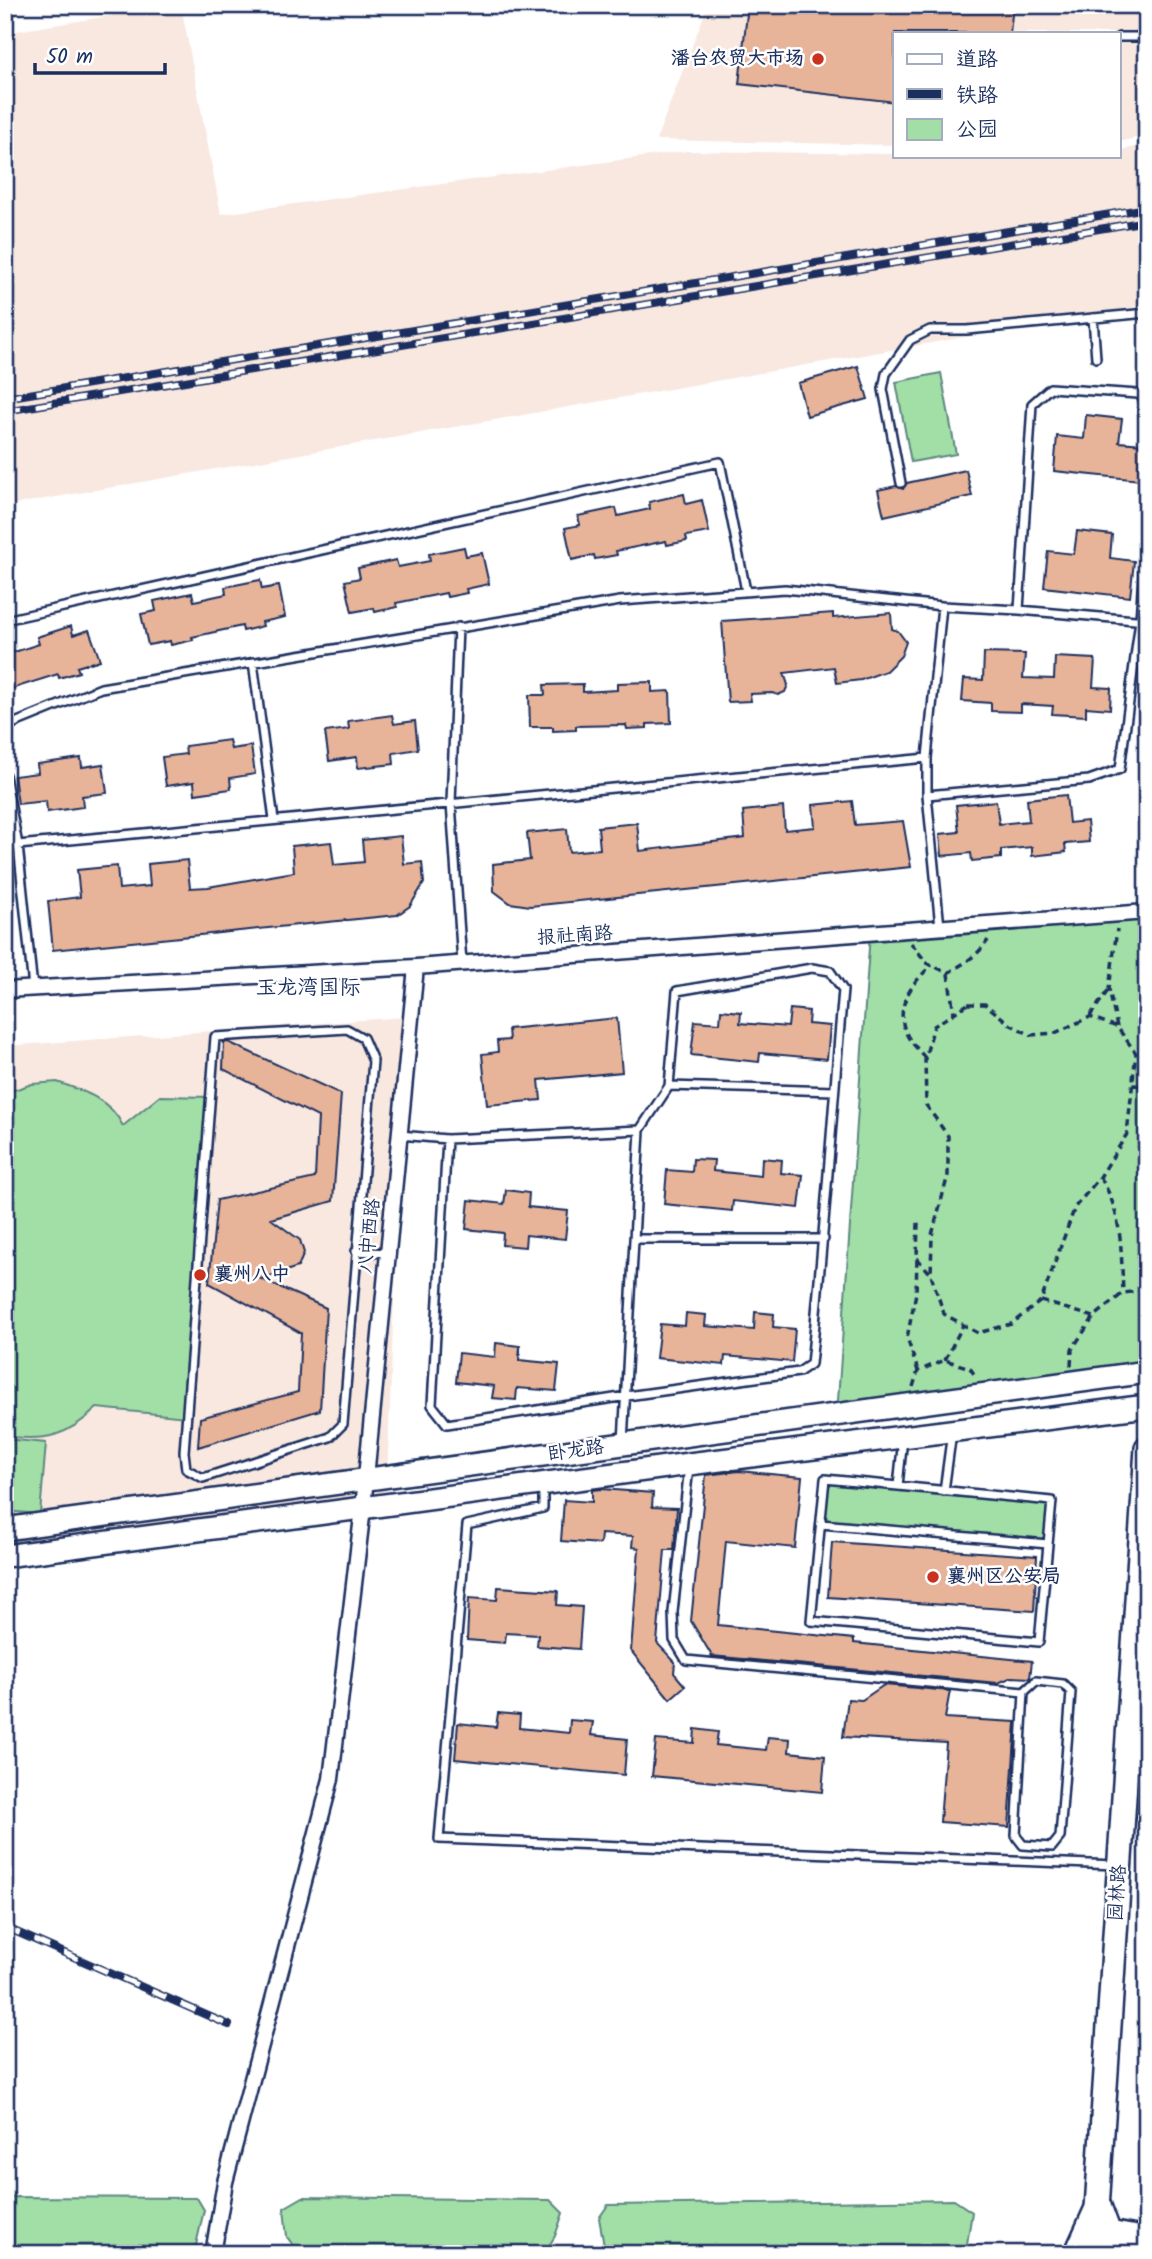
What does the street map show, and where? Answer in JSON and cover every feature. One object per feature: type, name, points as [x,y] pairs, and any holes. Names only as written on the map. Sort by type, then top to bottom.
[{"type":"main road","name":"卧龙路","points":[[5,1529],[1147,1372]]},
{"type":"main road","name":"卧龙路","points":[[5,1556],[543,1483],[1147,1406]]},
{"type":"main road","name":"园林路","points":[[1094,2254],[1147,1448]]},
{"type":"main road","points":[[1098,2203],[1109,2233],[1147,2240]]},
{"type":"street","name":"报社南路","points":[[5,990],[462,964],[1147,912]]},
{"type":"street","name":"八中西路","points":[[213,2254],[225,2182],[331,1779],[363,1508],[416,967]]},
{"type":"street","points":[[1074,2254],[1098,2203]]},
{"type":"lane","points":[[1120,37],[1147,37]]},
{"type":"lane","points":[[901,483],[883,389],[886,374],[910,340],[930,330],[967,330],[1147,313]]},
{"type":"lane","points":[[1093,318],[1096,358]]},
{"type":"lane","points":[[1019,610],[1032,404],[1050,388],[1138,394],[1147,401]]},
{"type":"lane","points":[[5,620],[720,462],[746,591]]},
{"type":"lane","points":[[927,794],[1089,780],[1120,769],[1143,621],[1147,518]]},
{"type":"lane","points":[[5,727],[101,688],[620,601],[785,589],[942,606],[1143,621]]},
{"type":"lane","points":[[940,928],[927,794],[927,758],[942,606]]},
{"type":"lane","points":[[458,627],[451,803],[462,964]]},
{"type":"lane","points":[[253,662],[274,820]]},
{"type":"lane","points":[[5,847],[927,758]]},
{"type":"lane","points":[[5,775],[18,845],[33,989]]},
{"type":"lane","points":[[447,1139],[432,1405],[447,1424],[627,1396],[799,1372],[811,1364],[824,1239],[843,990],[831,971],[812,968],[677,991],[668,1086],[640,1130],[627,1396],[623,1445]]},
{"type":"lane","points":[[347,1029],[363,1038],[373,1061],[356,1251],[343,1424],[330,1437],[202,1478],[186,1469],[184,1452],[215,1037],[347,1029]]},
{"type":"lane","points":[[668,1086],[834,1091]]},
{"type":"lane","points":[[400,1135],[447,1139],[640,1130]]},
{"type":"lane","points":[[634,1239],[824,1239]]},
{"type":"lane","points":[[356,1251],[387,1253]]},
{"type":"lane","points":[[944,1491],[952,1432]]},
{"type":"lane","points":[[898,1486],[903,1438]]},
{"type":"lane","points":[[689,1464],[673,1612],[674,1640],[686,1660],[1024,1692]]},
{"type":"lane","points":[[825,1479],[944,1491],[1052,1501],[1039,1642],[811,1621],[825,1479]]},
{"type":"lane","points":[[543,1483],[543,1508],[467,1525],[439,1839],[1120,1865]]},
{"type":"lane","points":[[821,1524],[1048,1544]]},
{"type":"lane","points":[[1036,1681],[1063,1684],[1071,1692],[1060,1837],[1052,1847],[1023,1845],[1016,1836],[1024,1692],[1036,1681]]},
{"type":"lane","points":[[1041,1846],[1041,1862]]},
{"type":"path","points":[[1109,989],[1090,1017],[1055,1033],[1031,1035],[1011,1025],[985,1004],[968,1004],[934,1026],[925,1058],[926,1105],[948,1136],[948,1175],[932,1235],[931,1275],[944,1314],[978,1333],[1011,1324],[1041,1301],[1075,1207],[1100,1177],[1127,1134],[1136,1053],[1116,1027],[1109,989],[1119,914]]},
{"type":"path","points":[[948,973],[984,947],[998,923]]},
{"type":"path","points":[[901,930],[927,963],[948,973]]},
{"type":"path","points":[[925,1058],[907,1034],[902,1009],[913,982],[932,965]]},
{"type":"path","points":[[948,973],[954,1013]]},
{"type":"path","points":[[1090,1017],[1116,1027]]},
{"type":"path","points":[[1133,1085],[1147,1086]]},
{"type":"path","points":[[1100,1177],[1110,1192],[1121,1231],[1123,1293]]},
{"type":"path","points":[[907,1405],[918,1371],[907,1338],[916,1293],[918,1222]]},
{"type":"path","points":[[917,1258],[931,1275]]},
{"type":"path","points":[[1070,1382],[1072,1349],[1094,1317],[1123,1293],[1147,1290]]},
{"type":"path","points":[[1041,1301],[1094,1317]]},
{"type":"path","points":[[945,1360],[963,1325]]},
{"type":"path","points":[[918,1371],[945,1360],[970,1368],[986,1394]]},
{"type":"shaded area","points":[[181,5],[221,214],[687,151],[893,154],[893,158],[1120,158],[1120,150],[1147,145],[1147,305],[5,506],[5,33]]},
{"type":"shaded area","points":[[708,5],[1147,5],[1147,135],[1120,142],[1120,32],[893,32],[893,145],[656,140]]},
{"type":"shaded area","name":"襄州八中","points":[[405,1017],[386,1505],[5,1556],[5,1046]]},
{"type":"green space","points":[[941,373],[956,454],[911,462],[896,382]]},
{"type":"green space","points":[[1147,912],[1147,1372],[837,1415],[870,933]]},
{"type":"green space","points":[[57,1082],[104,1103],[123,1126],[160,1096],[211,1097],[186,1417],[97,1408],[76,1425],[55,1435],[32,1438],[5,1436],[5,1093],[32,1084]]},
{"type":"green space","points":[[5,1439],[46,1443],[40,1514],[5,1511]]},
{"type":"green space","points":[[825,1479],[1052,1501],[1048,1544],[821,1524]]},
{"type":"green space","points":[[5,2197],[197,2198],[204,2210],[194,2254],[5,2254]]},
{"type":"green space","points":[[303,2197],[550,2200],[563,2213],[555,2236],[544,2254],[300,2254],[287,2237],[284,2208]]},
{"type":"green space","points":[[954,2200],[972,2212],[967,2244],[959,2254],[610,2254],[604,2246],[599,2218],[608,2205]]},
{"type":"building","name":"潘台农贸大市场","points":[[748,5],[1013,5],[1010,32],[893,32],[893,102],[739,84]]},
{"type":"building","points":[[858,366],[868,399],[807,416],[798,383]]},
{"type":"building","points":[[1086,415],[1122,419],[1119,442],[1143,444],[1140,480],[1054,471],[1057,436],[1084,439]]},
{"type":"building","points":[[966,470],[972,496],[884,516],[878,490],[896,486],[903,489],[907,483]]},
{"type":"building","points":[[684,494],[686,504],[702,500],[709,532],[686,536],[687,541],[667,545],[666,541],[616,551],[617,555],[595,559],[594,555],[572,560],[565,528],[580,525],[578,516],[616,508],[618,516],[650,509],[649,502]]},
{"type":"building","points":[[1077,531],[1112,535],[1110,558],[1134,561],[1130,597],[1044,587],[1048,551],[1074,554]]},
{"type":"building","points":[[464,547],[466,556],[482,553],[489,584],[466,589],[467,593],[447,597],[446,593],[396,603],[397,607],[375,612],[374,608],[352,612],[345,581],[360,578],[358,568],[396,560],[398,567],[430,561],[429,554]]},
{"type":"building","points":[[260,580],[262,589],[279,586],[285,617],[262,622],[263,626],[243,631],[242,626],[192,637],[193,640],[171,645],[170,641],[148,645],[141,614],[156,611],[154,601],[192,593],[194,601],[226,594],[225,587]]},
{"type":"building","points":[[833,613],[833,618],[891,613],[892,629],[898,631],[906,642],[901,656],[886,671],[861,680],[837,683],[834,667],[784,673],[788,685],[785,692],[778,695],[750,694],[751,701],[728,702],[722,621]]},
{"type":"building","points":[[71,626],[73,635],[89,630],[100,660],[77,667],[79,672],[59,678],[58,674],[5,691],[5,655],[39,644],[37,637]]},
{"type":"building","points":[[984,653],[1025,654],[1023,678],[1054,679],[1055,657],[1095,659],[1093,687],[1111,688],[1110,709],[1086,707],[1086,716],[1052,714],[1053,706],[1021,704],[1021,712],[991,711],[991,703],[962,701],[964,679],[983,680]]},
{"type":"building","points":[[652,682],[652,692],[670,691],[671,723],[647,724],[647,728],[627,729],[626,725],[576,726],[576,730],[553,731],[553,727],[530,727],[529,695],[545,695],[544,685],[583,684],[583,692],[617,690],[617,683]]},
{"type":"building","points":[[392,715],[394,724],[415,721],[418,749],[393,753],[394,764],[358,768],[357,757],[329,761],[325,732],[349,729],[348,721]]},
{"type":"building","points":[[229,740],[231,749],[251,746],[255,774],[230,778],[231,789],[195,794],[194,782],[166,786],[162,757],[186,754],[185,746]]},
{"type":"building","points":[[81,758],[82,767],[103,764],[107,793],[82,796],[83,807],[47,812],[46,801],[18,804],[14,776],[38,773],[37,764]]},
{"type":"building","points":[[1066,795],[1069,823],[1087,821],[1089,842],[1065,844],[1066,852],[1032,856],[1032,847],[1001,850],[1001,858],[972,861],[971,853],[942,856],[940,834],[959,832],[956,805],[996,801],[999,824],[1029,821],[1027,799]]},
{"type":"building","points":[[852,801],[855,825],[903,821],[911,867],[530,906],[510,903],[494,891],[493,864],[530,860],[527,833],[567,829],[569,852],[600,849],[598,827],[637,823],[640,851],[745,838],[743,811],[783,807],[785,830],[815,827],[813,805]]},
{"type":"building","points":[[401,836],[404,864],[422,862],[424,883],[410,906],[397,915],[53,950],[48,901],[80,897],[77,870],[117,866],[119,889],[150,886],[148,864],[187,860],[190,888],[208,887],[294,872],[292,846],[331,842],[334,865],[364,862],[362,840]]},
{"type":"building","points":[[790,1009],[809,1011],[808,1024],[830,1026],[827,1059],[760,1053],[759,1062],[691,1055],[695,1021],[720,1023],[721,1010],[741,1012],[740,1023],[788,1027]]},
{"type":"building","points":[[617,1018],[622,1072],[539,1080],[541,1100],[487,1105],[482,1054],[498,1052],[497,1041],[509,1040],[508,1029]]},
{"type":"building","points":[[228,1042],[341,1094],[333,1201],[271,1219],[300,1240],[304,1253],[298,1267],[261,1279],[326,1308],[320,1410],[198,1447],[200,1418],[298,1392],[301,1333],[209,1283],[217,1200],[315,1178],[318,1117],[223,1069],[224,1043]]},
{"type":"building","points":[[762,1158],[782,1160],[781,1173],[803,1175],[799,1208],[733,1201],[732,1211],[664,1204],[667,1170],[692,1172],[693,1159],[714,1160],[713,1171],[761,1176]]},
{"type":"building","points":[[506,1190],[529,1193],[528,1207],[568,1211],[565,1239],[526,1235],[525,1247],[502,1245],[503,1233],[466,1229],[469,1200],[504,1204]]},
{"type":"building","points":[[755,1312],[774,1314],[773,1327],[795,1329],[792,1362],[725,1356],[724,1365],[656,1358],[660,1324],[685,1326],[686,1313],[706,1315],[705,1326],[754,1330]]},
{"type":"building","points":[[496,1343],[520,1346],[519,1360],[559,1364],[556,1391],[517,1388],[516,1400],[492,1398],[494,1386],[456,1382],[459,1353],[495,1357]]},
{"type":"building","points":[[739,1471],[802,1477],[795,1548],[726,1541],[718,1625],[854,1639],[854,1643],[1032,1661],[1030,1678],[1012,1677],[998,1683],[712,1656],[691,1621],[706,1475]]},
{"type":"building","points":[[592,1490],[653,1493],[652,1507],[677,1508],[674,1550],[665,1550],[657,1643],[675,1662],[674,1673],[685,1686],[670,1699],[631,1651],[639,1548],[632,1547],[633,1536],[601,1534],[600,1544],[561,1541],[564,1500],[592,1502]]},
{"type":"building","name":"襄州区公安局","points":[[832,1542],[1037,1556],[1034,1611],[828,1597]]},
{"type":"building","points":[[498,1587],[558,1591],[557,1605],[582,1607],[579,1649],[537,1646],[538,1635],[506,1633],[505,1643],[467,1640],[469,1598],[497,1600]]},
{"type":"building","points":[[884,1685],[950,1691],[945,1718],[1016,1722],[1009,1827],[940,1822],[946,1743],[843,1737],[848,1699],[862,1700]]},
{"type":"building","points":[[498,1713],[520,1715],[519,1728],[569,1733],[570,1720],[593,1722],[591,1735],[627,1739],[624,1775],[455,1759],[458,1723],[496,1727]]},
{"type":"building","points":[[695,1729],[718,1732],[716,1745],[766,1750],[768,1737],[790,1739],[789,1752],[825,1756],[822,1792],[652,1776],[656,1740],[694,1743]]},
{"type":"railway","points":[[5,398],[1147,208]]},
{"type":"railway","points":[[5,411],[1147,221]]},
{"type":"railway","points":[[5,1927],[229,2025]]},
{"type":"place","name":"潘台农贸大市场","points":[[818,59]]},
{"type":"place","name":"襄州八中","points":[[200,1275]]},
{"type":"place","name":"襄州区公安局","points":[[933,1577]]},
{"type":"district","name":"玉龙湾国际","points":[[308,988]]}]
